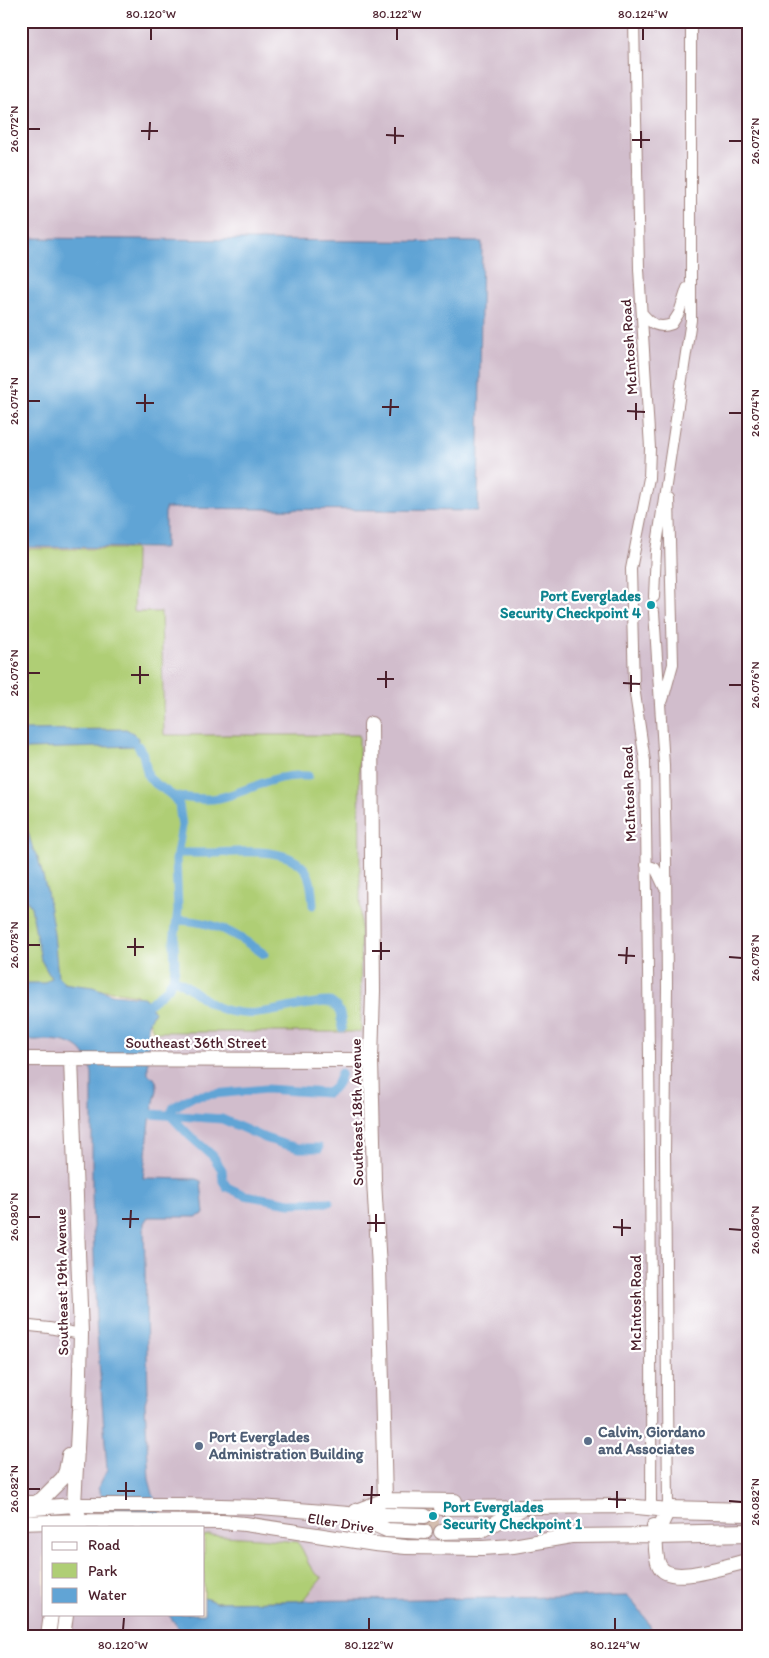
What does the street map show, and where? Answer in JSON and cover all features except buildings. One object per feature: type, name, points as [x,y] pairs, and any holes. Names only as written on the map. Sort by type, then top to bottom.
[{"type":"highway","points":[[659,1509],[748,1512]]},
{"type":"highway","points":[[656,1535],[748,1533]]},
{"type":"street","name":"McIntosh Road","points":[[634,21],[638,269],[650,448],[649,478],[631,569],[634,687],[645,761],[652,1390],[650,1430],[659,1509]]},
{"type":"street","name":"McIntosh Road","points":[[654,597],[656,551],[691,320],[691,21]]},
{"type":"street","points":[[642,313],[655,326],[661,327],[672,324],[680,313],[691,276]]},
{"type":"street","name":"McIntosh Road","points":[[660,708],[673,664],[668,475]]},
{"type":"street","name":"McIntosh Road","points":[[654,612],[664,765],[667,988],[659,1509]]},
{"type":"street","name":"Southeast 18th Avenue","points":[[371,724],[374,991],[371,1060],[385,1500]]},
{"type":"street","points":[[646,865],[655,868],[666,892]]},
{"type":"street","name":"Southeast 36th Street","points":[[21,1059],[371,1060]]},
{"type":"street","name":"Southeast 19th Avenue","points":[[77,1059],[81,1334],[74,1506],[81,1524]]},
{"type":"street","points":[[21,1325],[81,1334]]},
{"type":"street","points":[[21,1503],[35,1503],[42,1499],[63,1478],[66,1471],[71,1432],[73,1363],[80,1351]]},
{"type":"street","name":"Eller Drive","points":[[350,1514],[385,1500],[439,1500],[525,1506],[627,1506],[659,1509]]},
{"type":"street","name":"Eller Drive","points":[[21,1510],[104,1505],[180,1505],[260,1507],[350,1514],[425,1520],[387,1530],[350,1514]]},
{"type":"street","points":[[62,1524],[74,1506]]},
{"type":"street","name":"Eller Drive","points":[[441,1520],[525,1506]]},
{"type":"street","points":[[205,1530],[245,1524],[260,1507]]},
{"type":"street","points":[[659,1509],[656,1535],[659,1566],[666,1572],[680,1575],[748,1561]]},
{"type":"street","name":"Eller Drive","points":[[21,1523],[81,1524],[177,1521],[245,1524],[387,1546],[482,1548],[513,1546],[571,1536],[656,1535]]},
{"type":"street","points":[[387,1530],[387,1546]]},
{"type":"street","points":[[48,1637],[51,1616]]},
{"type":"street","points":[[63,1634],[66,1616]]},
{"type":"street","points":[[63,1634],[69,1616]]},
{"type":"shaded area","points":[[21,21],[748,21],[748,1637],[655,1637],[647,1620],[628,1596],[215,1602],[205,1598],[205,1526],[165,1526],[149,1479],[145,1403],[148,1392],[144,1222],[148,1217],[196,1217],[196,1179],[143,1178],[151,1114],[157,1090],[154,1078],[148,1074],[148,1032],[361,1032],[359,736],[164,735],[161,612],[134,613],[135,549],[165,548],[164,508],[478,511],[481,242],[21,238]]},
{"type":"shaded area","points":[[21,1040],[67,1041],[82,1050],[90,1063],[92,1074],[92,1193],[107,1470],[98,1488],[117,1526],[42,1526],[42,1616],[169,1616],[182,1633],[194,1637],[21,1637]]},
{"type":"green space","points":[[21,549],[135,549],[134,612],[161,612],[164,735],[359,735],[361,1032],[154,1032],[137,995],[79,986],[21,987]]},
{"type":"green space","points":[[205,1536],[297,1542],[309,1565],[322,1578],[303,1601],[215,1602],[205,1598]]},
{"type":"water","points":[[21,238],[482,242],[478,511],[165,508],[165,548],[21,547]]},
{"type":"water","points":[[126,729],[138,738],[138,746],[27,749],[21,754],[21,730]]},
{"type":"water","points":[[21,781],[27,829],[38,858],[47,891],[58,976],[64,983],[93,987],[112,994],[143,997],[154,1011],[148,1024],[148,1074],[157,1083],[157,1090],[151,1114],[143,1178],[196,1179],[201,1181],[204,1214],[196,1217],[148,1217],[144,1223],[148,1392],[145,1403],[149,1479],[165,1526],[117,1526],[98,1488],[107,1470],[96,1320],[92,1193],[92,1074],[88,1061],[75,1046],[66,1042],[21,1040],[21,983],[44,983],[51,978],[41,960],[31,907],[21,891]]},
{"type":"water","points":[[628,1596],[647,1620],[655,1637],[194,1637],[182,1633],[169,1616],[205,1616],[205,1598],[215,1602]]},
{"type":"waterway","points":[[138,746],[143,754],[148,776],[173,796],[179,805],[182,826],[176,860],[178,910],[174,942],[175,967],[173,978],[168,988],[149,1004]]},
{"type":"waterway","points":[[173,796],[213,799],[231,795],[284,777],[308,776]]},
{"type":"waterway","points":[[178,853],[263,852],[288,858],[298,863],[306,871],[311,883],[313,905]]},
{"type":"waterway","points":[[177,920],[202,923],[223,929],[264,954]]},
{"type":"waterway","points":[[173,978],[215,1006],[236,1012],[263,1012],[330,1002],[338,1010],[342,1028]]},
{"type":"waterway","points":[[329,1202],[290,1203],[244,1195],[227,1187],[223,1181],[222,1170],[213,1156],[170,1115],[174,1107],[194,1096],[266,1089],[327,1093],[333,1089],[341,1073]]},
{"type":"waterway","points":[[151,1114],[222,1119],[283,1144],[299,1148],[319,1148]]},
{"type":"tunnel","points":[[425,1508],[441,1508]]},
{"type":"tunnel","points":[[425,1523],[441,1523]]},
{"type":"place","name":"Port Everglades Security Checkpoint 4","points":[[651,605]]},
{"type":"place","name":"Calvin, Giordano and Associates","points":[[588,1441]]},
{"type":"place","name":"Port Everglades Administration Building","points":[[199,1446]]},
{"type":"place","name":"Port Everglades Security Checkpoint 1","points":[[433,1516]]}]
